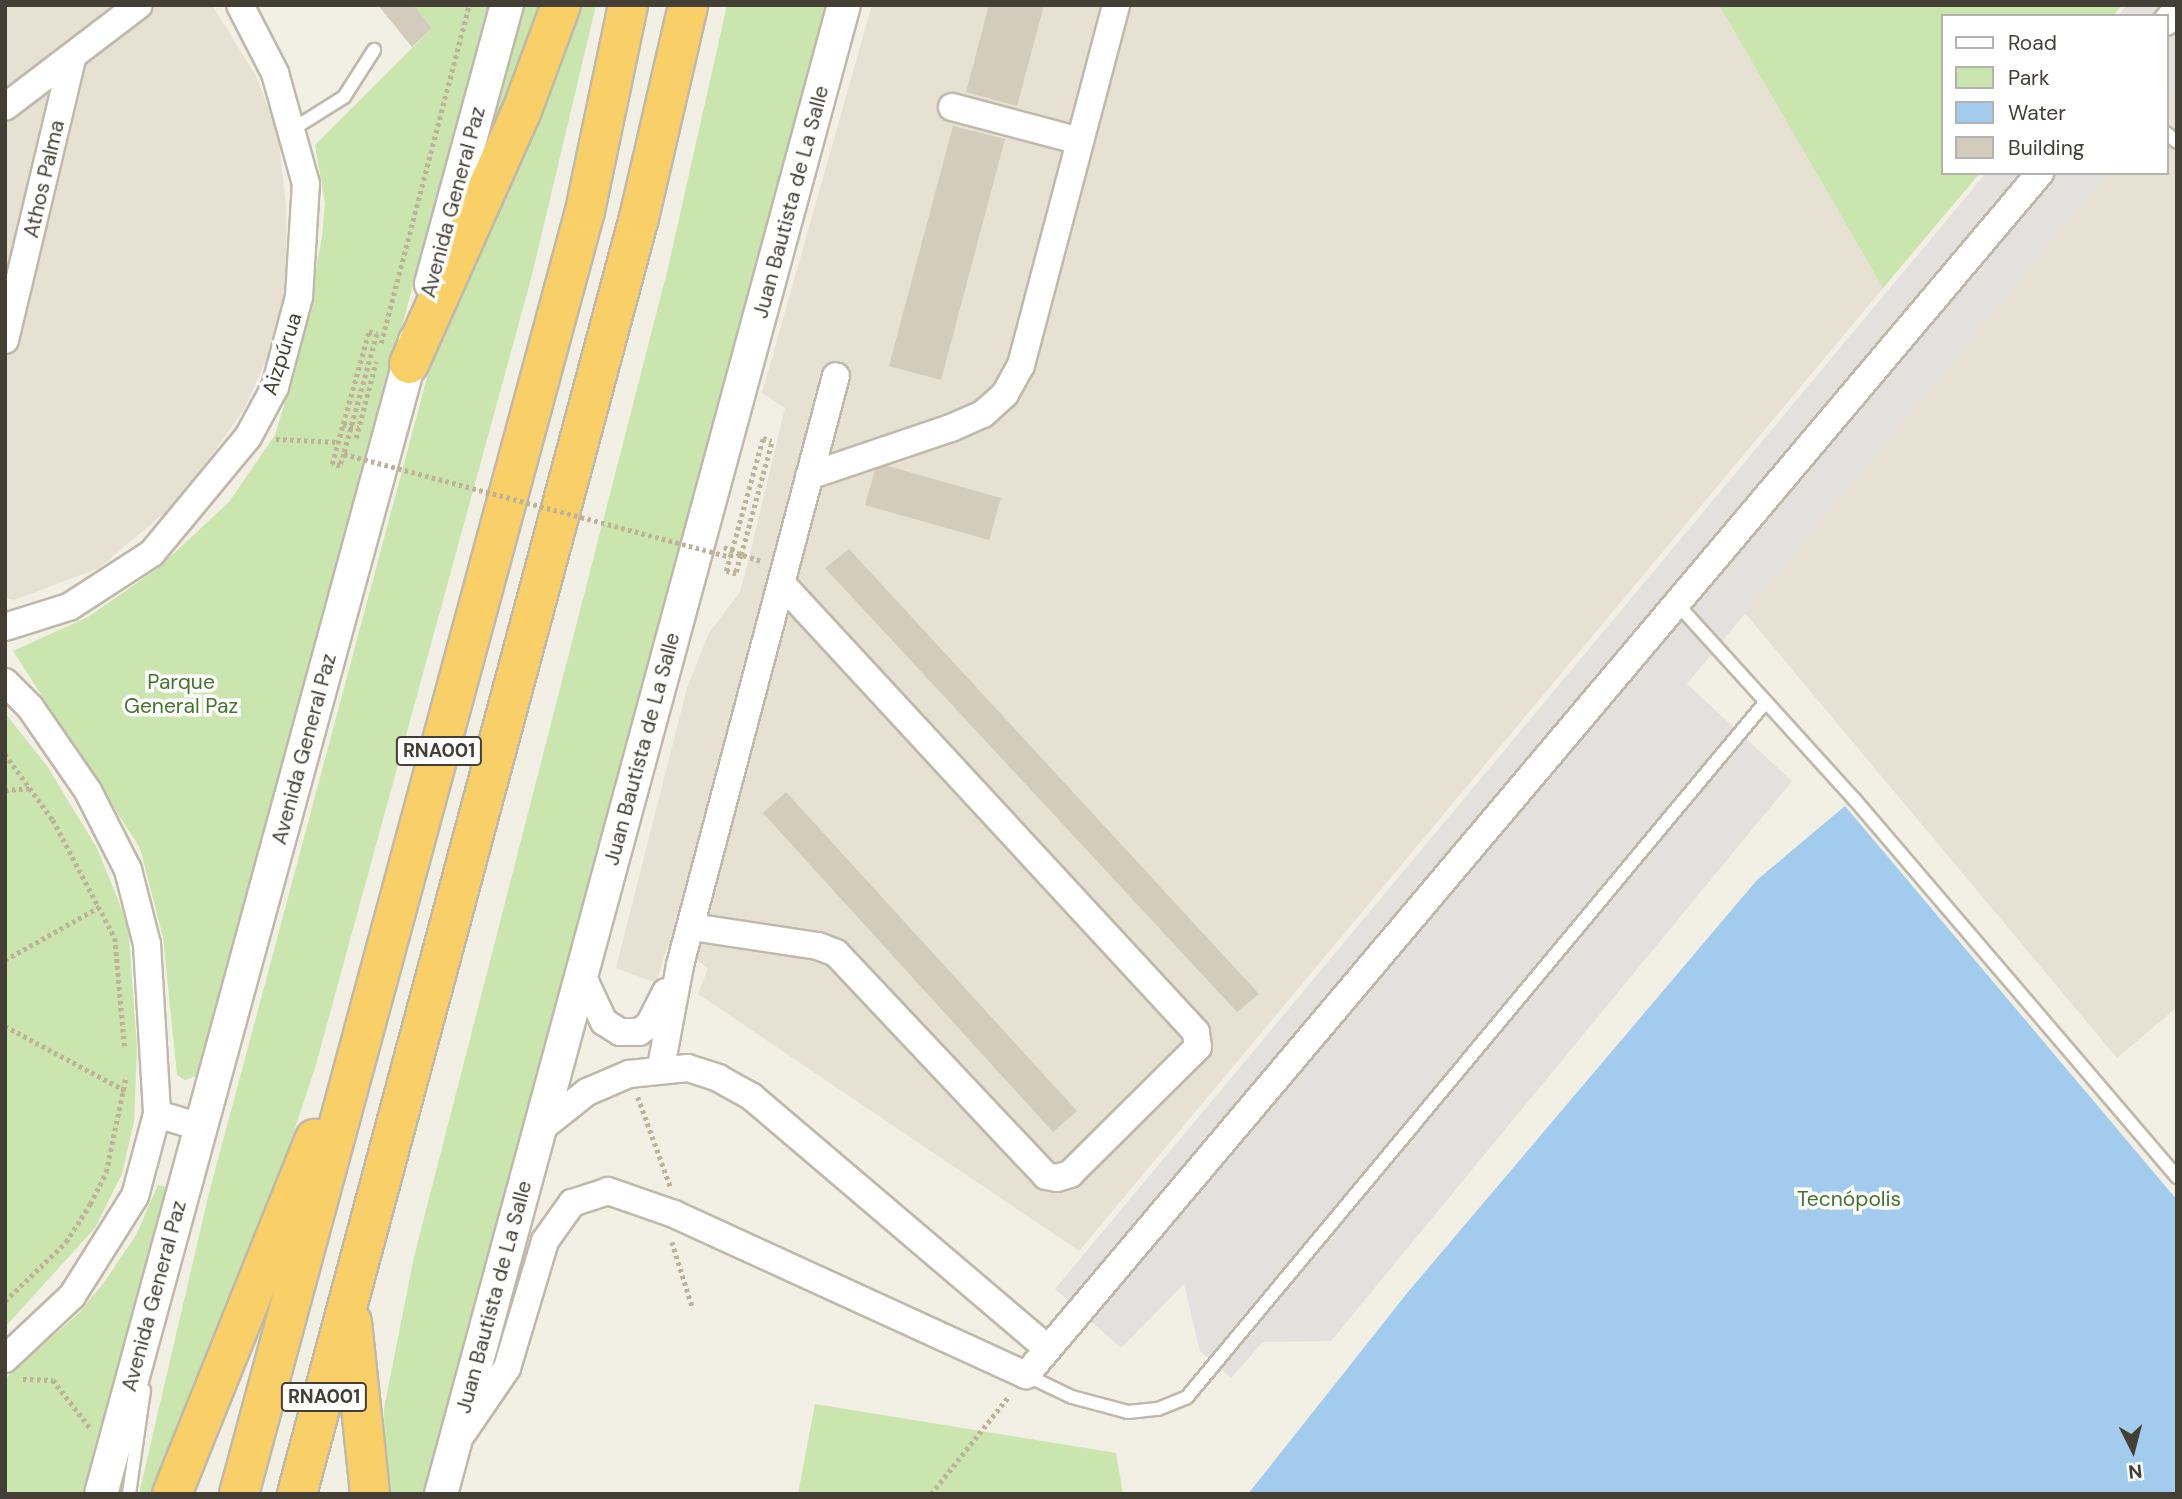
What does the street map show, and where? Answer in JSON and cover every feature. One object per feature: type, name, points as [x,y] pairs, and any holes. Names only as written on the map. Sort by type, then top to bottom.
[{"type":"highway","points":[[409,364],[521,113],[561,5]]},
{"type":"highway","name":"RNA001","points":[[239,1494],[585,211],[628,5]]},
{"type":"highway","name":"RNA001","points":[[297,1494],[639,218],[688,5]]},
{"type":"highway","points":[[172,1494],[278,1223],[366,1022]]},
{"type":"highway","points":[[319,1494],[350,1299]]},
{"type":"highway","points":[[350,1299],[370,1494]]},
{"type":"street","points":[[5,107],[139,5]]},
{"type":"street","name":"Aizpúrua","points":[[5,627],[69,607],[152,553],[248,438],[275,387],[299,297],[306,184],[293,129],[261,38],[240,5]]},
{"type":"street","name":"Avenida General Paz","points":[[101,1494],[507,5]]},
{"type":"street","name":"Juan Bautista de La Salle","points":[[441,1494],[844,5]]},
{"type":"street","points":[[809,476],[951,428],[983,414],[1006,394],[1021,365],[1116,5]]},
{"type":"street","name":"Athos Palma","points":[[5,340],[72,58]]},
{"type":"street","points":[[952,107],[1080,141]]},
{"type":"street","points":[[453,1447],[507,1368],[545,1241],[572,1203],[608,1191],[674,1214],[1026,1376],[1679,606],[2038,175]]},
{"type":"street","points":[[661,1067],[680,965],[836,376]]},
{"type":"street","points":[[692,927],[818,946],[835,953],[1046,1176],[1058,1178],[1070,1174],[1198,1047],[1196,1032],[782,584]]},
{"type":"street","points":[[5,682],[30,707],[88,791],[128,870],[147,944],[158,1114],[135,1196],[72,1296],[9,1371]]},
{"type":"street","points":[[581,974],[604,1022],[620,1032],[639,1032],[649,1025],[680,965]]},
{"type":"street","points":[[539,1130],[587,1092],[629,1074],[661,1067],[688,1068],[752,1097],[1047,1348]]},
{"type":"street","points":[[158,1114],[200,1127]]},
{"type":"lane","points":[[293,129],[344,97],[374,50]]},
{"type":"lane","points":[[1679,606],[1763,704],[1855,800],[2177,1177]]},
{"type":"lane","points":[[1026,1376],[1072,1397],[1128,1412],[1158,1409],[1187,1397],[1218,1363],[1763,704]]},
{"type":"lane","points":[[129,1494],[158,1282]]},
{"type":"path","points":[[349,467],[468,5]]},
{"type":"path","points":[[369,331],[377,334],[340,466],[332,464],[343,424],[369,331]]},
{"type":"path","points":[[343,424],[359,428]]},
{"type":"path","points":[[248,438],[338,442]]},
{"type":"path","points":[[763,438],[772,441],[741,555],[736,574],[726,571],[763,438]]},
{"type":"path","points":[[344,454],[730,557]]},
{"type":"path","points":[[716,557],[719,544],[749,558]]},
{"type":"path","points":[[5,754],[31,788],[101,906],[115,938],[127,1092],[106,1172],[90,1204],[66,1242],[5,1301]]},
{"type":"path","points":[[5,790],[31,788]]},
{"type":"path","points":[[5,960],[101,906]]},
{"type":"path","points":[[5,1026],[127,1092]]},
{"type":"path","points":[[629,1074],[670,1183],[674,1214],[672,1245],[694,1309]]},
{"type":"path","points":[[9,1371],[53,1380],[93,1433]]},
{"type":"path","points":[[931,1494],[1026,1376]]},
{"type":"shaded area","points":[[5,5],[212,5],[256,76],[278,133],[286,207],[287,289],[272,348],[244,409],[181,499],[99,568],[14,600],[5,598]]},
{"type":"shaded area","points":[[872,5],[1719,5],[1883,288],[1079,1251],[698,994],[708,968],[684,951],[667,947],[656,983],[616,968],[687,688],[709,633],[740,592],[785,408],[762,393]]},
{"type":"shaded area","points":[[2127,5],[2177,5],[2177,89],[2168,100],[2168,14],[2120,14]]},
{"type":"shaded area","points":[[2177,89],[2177,1007],[2117,1058],[1745,613],[2106,175],[2168,175],[2168,100]]},
{"type":"shaded area","points":[[1984,175],[2106,175],[1687,684],[1792,781],[1331,1341],[1263,1342],[1231,1378],[1200,1351],[1184,1284],[1121,1348],[1055,1289]]},
{"type":"green space","name":"Parque General Paz","points":[[413,5],[489,5],[199,1075],[185,1080],[177,1075],[163,937],[140,848],[13,651],[88,617],[157,569],[229,502],[275,435],[302,345],[322,237],[325,203],[315,145],[432,28]]},
{"type":"green space","points":[[524,5],[545,5],[495,156],[484,153]]},
{"type":"green space","points":[[577,5],[596,5],[532,275],[315,1068],[273,1195],[156,1494],[139,1494],[209,1193],[432,359],[508,193]]},
{"type":"green space","points":[[727,5],[826,5],[424,1494],[385,1494],[384,1408],[414,1257],[668,268]]},
{"type":"green space","points":[[1719,5],[2122,5],[2115,14],[1940,14],[1940,175],[1978,175],[1883,288]]},
{"type":"green space","points":[[5,713],[47,766],[97,848],[128,925],[137,1048],[134,1122],[122,1174],[95,1228],[5,1327]]},
{"type":"green space","points":[[158,1185],[166,1187],[83,1494],[5,1494],[5,1379],[79,1313],[105,1281],[136,1235]]},
{"type":"green space","points":[[815,1404],[1116,1453],[1123,1494],[798,1494]]},
{"type":"water","name":"Tecnópolis","points":[[1845,806],[2177,1200],[2177,1494],[1248,1494],[1408,1292],[1757,880]]},
{"type":"building","points":[[378,5],[413,5],[432,28],[412,47]]},
{"type":"building","points":[[989,5],[1044,5],[1017,106],[966,92]]},
{"type":"building","points":[[953,126],[1005,139],[941,380],[889,366]]},
{"type":"building","points":[[877,463],[1001,498],[989,540],[865,505]]},
{"type":"building","points":[[849,549],[1259,994],[1237,1012],[825,568]]},
{"type":"building","points":[[786,792],[1077,1111],[1053,1132],[763,813]]}]
